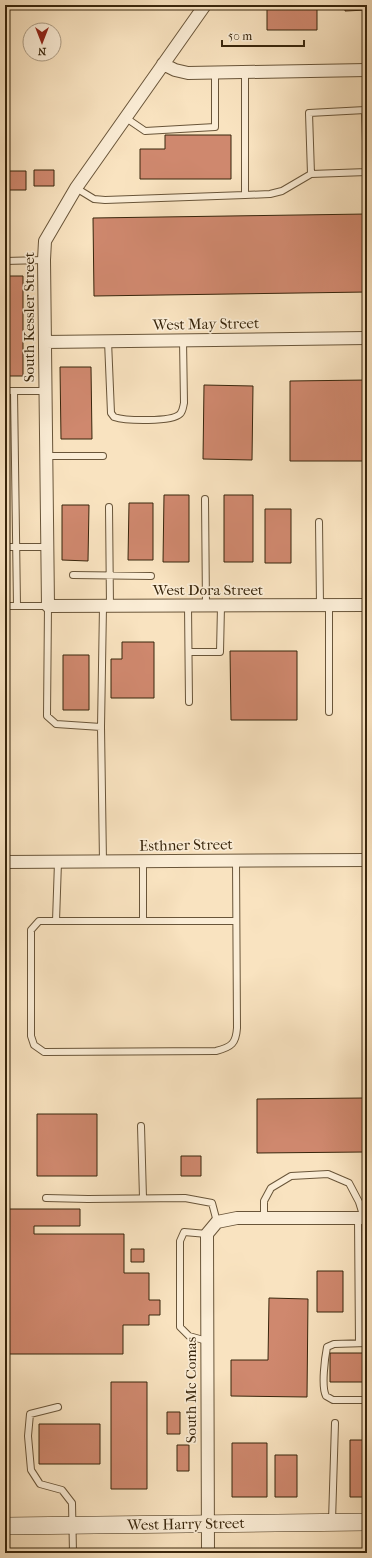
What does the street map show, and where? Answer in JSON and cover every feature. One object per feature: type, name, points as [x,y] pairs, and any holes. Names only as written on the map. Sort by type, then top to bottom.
[{"type":"street","name":"South Kessler Street","points":[[48,606],[45,391],[45,241],[76,188],[205,5]]},
{"type":"street","points":[[163,64],[175,70],[188,73],[367,70]]},
{"type":"street","name":"West May Street","points":[[45,342],[367,338]]},
{"type":"street","name":"West Dora Street","points":[[48,606],[367,605]]},
{"type":"street","name":"Esthner Street","points":[[5,862],[367,860]]},
{"type":"street","points":[[212,1228],[237,1218],[363,1218]]},
{"type":"street","name":"South Mc Comas","points":[[208,1553],[207,1341],[212,1228]]},
{"type":"street","name":"West Harry Street","points":[[5,1526],[367,1522]]},
{"type":"lane","points":[[126,118],[145,131],[215,127],[215,72]]},
{"type":"lane","points":[[245,72],[245,195]]},
{"type":"lane","points":[[76,188],[94,199],[105,200],[270,194],[282,191],[311,174],[367,172],[366,110],[309,113],[311,174]]},
{"type":"lane","points":[[5,261],[44,260]]},
{"type":"lane","points":[[108,341],[111,413],[114,417],[131,420],[172,418],[179,415],[183,411],[183,340]]},
{"type":"lane","points":[[5,391],[45,391]]},
{"type":"lane","points":[[14,391],[17,606]]},
{"type":"lane","points":[[46,456],[103,456]]},
{"type":"lane","points":[[205,499],[206,606]]},
{"type":"lane","points":[[103,862],[100,728],[110,576],[109,507]]},
{"type":"lane","points":[[319,522],[329,712]]},
{"type":"lane","points":[[5,547],[47,547]]},
{"type":"lane","points":[[73,575],[151,576]]},
{"type":"lane","points":[[5,606],[48,606],[47,716],[56,724],[100,728]]},
{"type":"lane","points":[[188,606],[189,702]]},
{"type":"lane","points":[[189,652],[220,652],[221,606]]},
{"type":"lane","points":[[236,861],[237,1028],[236,1039],[228,1048],[216,1052],[44,1052],[34,1045],[31,1036],[31,930],[39,921],[236,921]]},
{"type":"lane","points":[[56,921],[58,862]]},
{"type":"lane","points":[[143,862],[143,921]]},
{"type":"lane","points":[[141,1126],[143,1198]]},
{"type":"lane","points":[[264,1218],[264,1201],[271,1188],[292,1176],[328,1174],[349,1183],[359,1202],[363,1218],[359,1343]]},
{"type":"lane","points":[[46,1198],[185,1198],[212,1203],[212,1228],[184,1232],[180,1241],[180,1327],[189,1336],[207,1341]]},
{"type":"lane","points":[[367,1343],[334,1344],[327,1347],[325,1355],[324,1393],[333,1400],[367,1400]]},
{"type":"lane","points":[[58,1407],[30,1414],[28,1436],[31,1470],[40,1484],[62,1490],[72,1503],[74,1553]]},
{"type":"lane","points":[[332,1522],[335,1423]]},
{"type":"lane","points":[[5,1478],[5,1526]]},
{"type":"building","points":[[267,5],[317,5],[317,30],[267,30]]},
{"type":"building","points":[[345,5],[367,5],[367,10],[345,11]]},
{"type":"building","points":[[165,135],[231,135],[231,179],[140,179],[140,149],[165,149]]},
{"type":"building","points":[[34,170],[54,170],[54,186],[34,186]]},
{"type":"building","points":[[5,171],[26,171],[26,190],[5,190]]},
{"type":"building","points":[[367,214],[367,292],[94,296],[93,218]]},
{"type":"building","points":[[5,276],[23,276],[23,376],[5,376]]},
{"type":"building","points":[[60,367],[91,367],[92,439],[61,439]]},
{"type":"building","points":[[367,380],[367,461],[290,461],[290,381]]},
{"type":"building","points":[[204,385],[253,386],[252,460],[203,459]]},
{"type":"building","points":[[164,495],[189,495],[189,562],[163,562]]},
{"type":"building","points":[[224,495],[253,495],[253,562],[224,562]]},
{"type":"building","points":[[129,503],[153,503],[153,560],[128,560]]},
{"type":"building","points":[[62,505],[89,505],[88,561],[62,560]]},
{"type":"building","points":[[265,509],[291,509],[291,563],[265,563]]},
{"type":"building","points":[[122,642],[154,642],[154,698],[111,698],[111,659],[122,659]]},
{"type":"building","points":[[230,651],[297,651],[297,720],[231,720]]},
{"type":"building","points":[[63,655],[89,655],[89,710],[63,710]]},
{"type":"building","points":[[364,1098],[364,1152],[257,1153],[257,1099]]},
{"type":"building","points":[[37,1114],[97,1114],[97,1176],[37,1176]]},
{"type":"building","points":[[181,1156],[201,1156],[201,1176],[181,1176]]},
{"type":"building","points":[[5,1209],[80,1209],[80,1226],[34,1226],[34,1234],[124,1234],[124,1273],[149,1273],[149,1300],[160,1300],[160,1315],[149,1315],[149,1325],[123,1325],[123,1354],[5,1354]]},
{"type":"building","points":[[131,1249],[144,1249],[144,1262],[131,1262]]},
{"type":"building","points":[[317,1271],[343,1271],[343,1312],[317,1312]]},
{"type":"building","points":[[269,1298],[308,1299],[307,1397],[231,1396],[231,1360],[268,1360]]},
{"type":"building","points":[[330,1353],[367,1353],[367,1382],[330,1382]]},
{"type":"building","points":[[111,1382],[147,1382],[147,1489],[111,1489]]},
{"type":"building","points":[[167,1412],[180,1412],[180,1434],[167,1434]]},
{"type":"building","points":[[39,1424],[100,1424],[100,1464],[39,1464]]},
{"type":"building","points":[[350,1440],[367,1440],[367,1497],[350,1497]]},
{"type":"building","points":[[232,1443],[267,1443],[267,1497],[232,1497]]},
{"type":"building","points":[[177,1445],[189,1445],[189,1471],[177,1471]]},
{"type":"building","points":[[275,1455],[297,1455],[297,1497],[275,1497]]},
{"type":"building","points":[[337,1549],[367,1549],[367,1553],[337,1553]]}]
